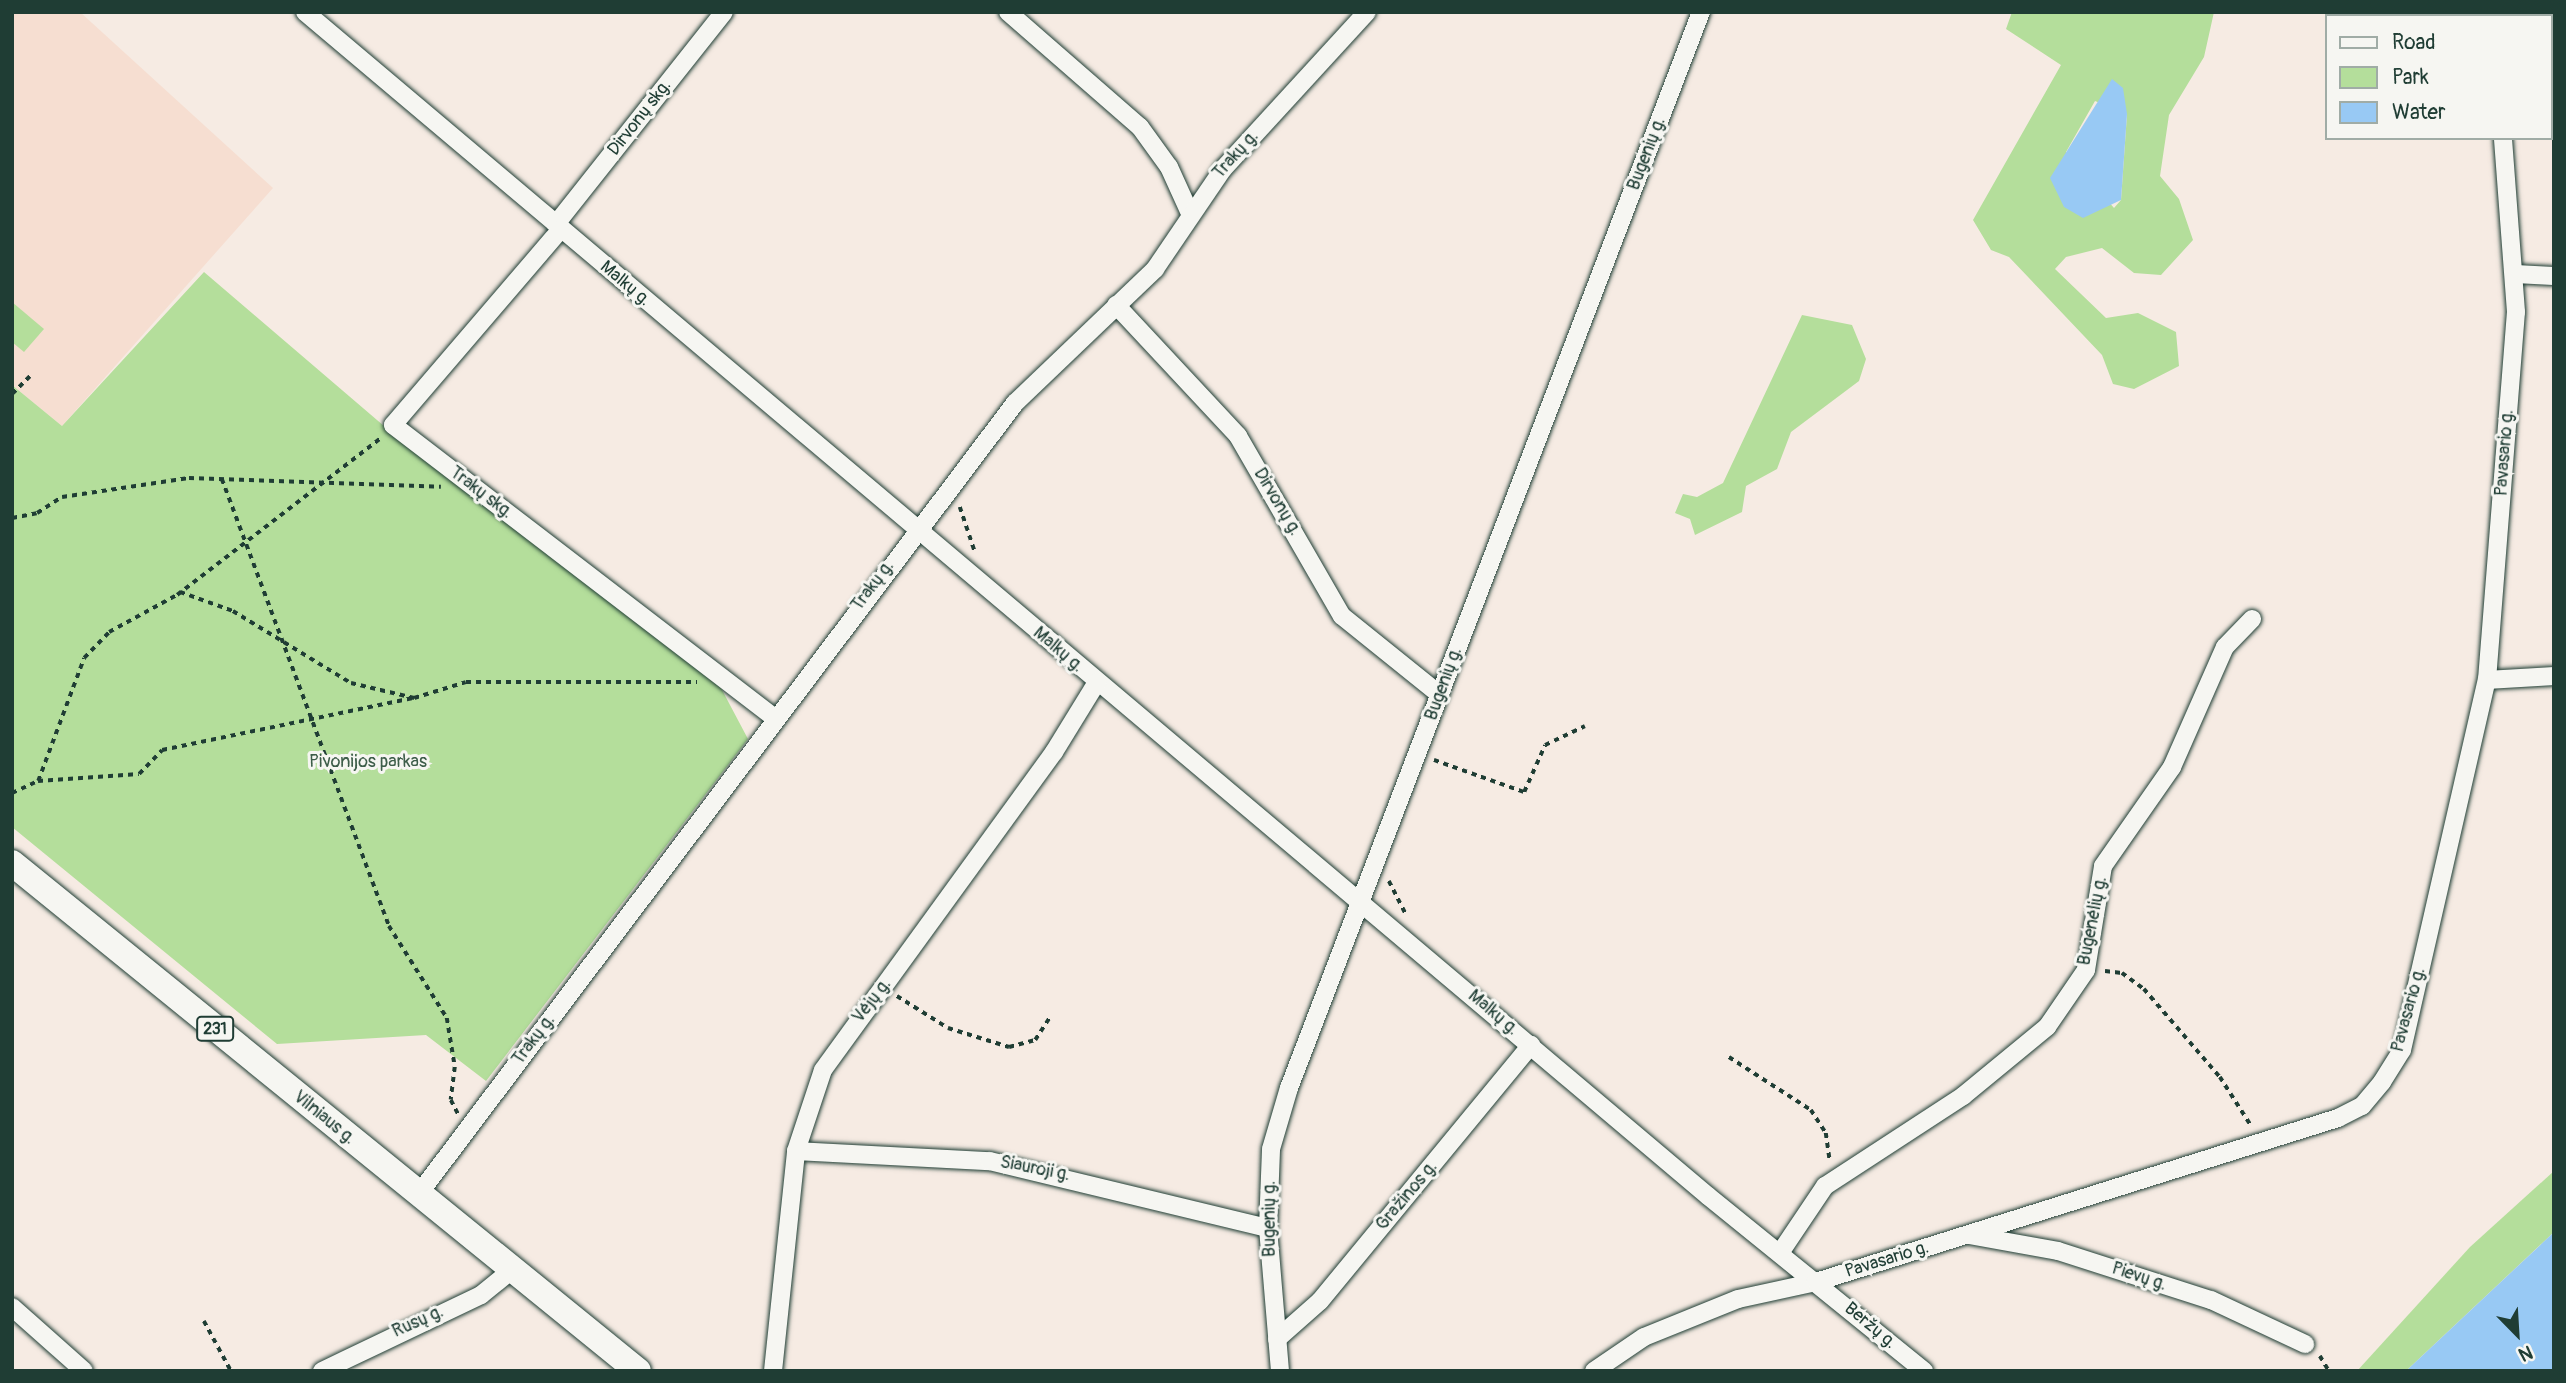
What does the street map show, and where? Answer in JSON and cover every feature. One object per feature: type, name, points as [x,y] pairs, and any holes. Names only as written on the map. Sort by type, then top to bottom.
[{"type":"main road","name":"Vilniaus g.","points":[[12,863],[638,1371]]},
{"type":"street","name":"Malkų g.","points":[[306,12],[915,530],[1816,1282]]},
{"type":"street","name":"Dirvonų skg.","points":[[558,226],[724,12]]},
{"type":"street","points":[[1008,12],[1140,127],[1189,211]]},
{"type":"street","name":"Trakų g.","points":[[418,1195],[915,530],[1015,403],[1181,238],[1189,211],[1367,12]]},
{"type":"street","name":"Bugenių g.","points":[[1280,1371],[1268,1228],[1274,1137],[1419,754],[1439,694],[1701,12]]},
{"type":"street","name":"Pavasario g.","points":[[1594,1371],[1644,1337],[1738,1299],[1816,1282],[2261,1142],[2362,1106],[2402,1050],[2487,680],[2515,274],[2503,140]]},
{"type":"street","points":[[393,425],[558,226]]},
{"type":"street","points":[[2515,274],[2554,276]]},
{"type":"street","name":"Dirvonų g.","points":[[1116,304],[1238,436],[1342,616],[1439,694]]},
{"type":"street","name":"Trakų skg.","points":[[393,425],[775,718]]},
{"type":"street","name":"Bugenėlių g.","points":[[1780,1253],[1825,1186],[2020,1054],[2086,970],[2103,866],[2172,767],[2225,647],[2252,618]]},
{"type":"street","points":[[2487,680],[2554,676]]},
{"type":"street","name":"Vėjų g.","points":[[773,1371],[796,1151],[823,1070],[1054,752],[1097,682]]},
{"type":"street","name":"Gražinos g.","points":[[1276,1339],[1320,1301],[1531,1045]]},
{"type":"street","name":"Siauroji g.","points":[[796,1151],[990,1161],[1268,1228]]},
{"type":"street","name":"Pievų g.","points":[[1966,1235],[2071,1255],[2211,1300],[2305,1343]]},
{"type":"street","name":"Rusų g.","points":[[322,1371],[481,1295],[512,1270]]},
{"type":"street","name":"Beržų g.","points":[[1816,1282],[1924,1371]]},
{"type":"street","points":[[12,1307],[84,1371]]},
{"type":"path","points":[[12,394],[30,376]]},
{"type":"path","points":[[38,780],[84,658],[109,632],[180,592],[298,506],[316,483],[366,453],[393,425]]},
{"type":"path","points":[[965,466],[961,517],[976,555]]},
{"type":"path","points":[[222,480],[389,926],[447,1018],[455,1067],[451,1100],[466,1130]]},
{"type":"path","points":[[12,518],[37,513],[62,497],[133,484],[222,480],[475,488]]},
{"type":"path","points":[[180,592],[233,611],[351,683],[414,698]]},
{"type":"path","points":[[12,793],[38,780],[139,774],[162,750],[312,715],[414,698],[466,682],[727,681]]},
{"type":"path","points":[[1419,754],[1524,792],[1545,745],[1585,726]]},
{"type":"path","points":[[1379,860],[1409,921]]},
{"type":"path","points":[[2086,970],[2122,973],[2144,989],[2220,1077],[2261,1142]]},
{"type":"path","points":[[884,987],[948,1028],[1009,1047],[1035,1040],[1050,1017]]},
{"type":"path","points":[[1730,1057],[1818,1118],[1829,1144],[1825,1186]]},
{"type":"path","points":[[204,1321],[231,1371]]},
{"type":"shaded area","points":[[12,12],[80,12],[273,188],[62,426],[12,385]]},
{"type":"green space","points":[[2012,12],[2214,12],[2204,57],[2169,115],[2160,176],[2179,199],[2193,240],[2161,275],[2134,273],[2102,248],[2066,257],[2055,269],[2106,318],[2138,313],[2176,332],[2179,366],[2134,389],[2113,384],[2102,355],[2009,257],[1991,250],[1973,220],[2061,65],[2006,29]],"holes":[[[2095,101],[2127,114],[2121,200],[2114,208],[2066,152]]]},
{"type":"green space","name":"Pivonijos parkas","points":[[204,272],[391,432],[721,688],[748,739],[486,1081],[426,1035],[277,1044],[12,827],[12,385],[62,426]]},
{"type":"green space","points":[[12,302],[44,329],[24,352],[12,342]]},
{"type":"green space","points":[[1802,315],[1852,325],[1866,359],[1859,381],[1791,432],[1777,469],[1746,486],[1742,512],[1695,535],[1690,519],[1675,513],[1683,494],[1697,497],[1723,483]]},
{"type":"green space","points":[[2554,1171],[2554,1232],[2406,1371],[2357,1371],[2470,1247]]},
{"type":"water","points":[[2112,79],[2123,88],[2127,114],[2121,200],[2083,218],[2064,207],[2050,178]]},
{"type":"water","points":[[2554,1232],[2554,1371],[2406,1371],[2552,1234]]}]
